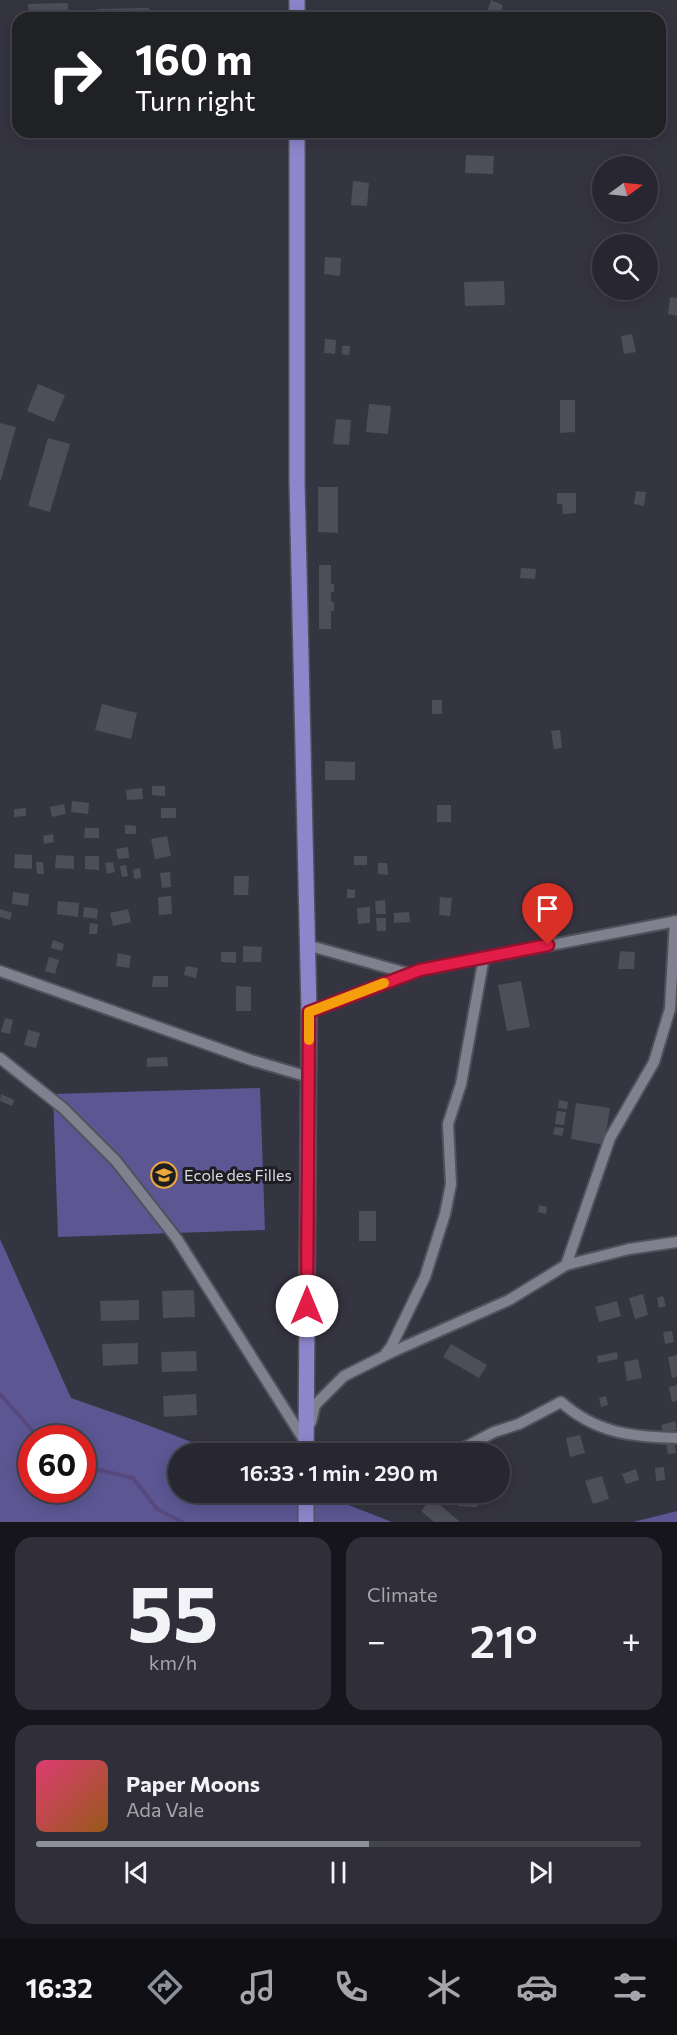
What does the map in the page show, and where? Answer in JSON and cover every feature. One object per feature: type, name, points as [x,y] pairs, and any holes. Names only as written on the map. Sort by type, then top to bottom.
[{"type":"main road","points":[[297,138],[297,482],[309,1012],[306,1443]]},
{"type":"main road","points":[[306,1503],[306,1522]]},
{"type":"street","points":[[309,1012],[420,970],[676,921],[673,1012],[654,1062],[610,1138],[566,1265]]},
{"type":"street","points":[[307,945],[410,974]]},
{"type":"street","points":[[384,1356],[418,1295],[445,1214],[451,1184],[448,1124],[461,1084],[484,957]]},
{"type":"street","points":[[0,971],[250,1060],[309,1077]]},
{"type":"street","points":[[0,1058],[63,1108],[116,1161],[177,1239],[303,1443]]},
{"type":"street","points":[[307,1443],[315,1405],[344,1376],[509,1300],[566,1265],[629,1249],[677,1242]]},
{"type":"street","points":[[473,1443],[494,1432],[519,1424],[561,1402],[578,1417],[606,1429],[644,1437],[677,1438]]},
{"type":"shaded area","points":[[260,1088],[265,1230],[58,1237],[53,1094]]},
{"type":"shaded area","points":[[0,1239],[71,1398],[194,1443],[168,1443],[168,1503],[344,1503],[392,1522],[0,1522]]},
{"type":"shaded area","points":[[677,1511],[677,1522],[633,1522]]},
{"type":"building","points":[[491,0],[503,5],[501,12],[487,12]]},
{"type":"building","points":[[68,3],[69,12],[29,12],[28,4]]},
{"type":"building","points":[[149,8],[149,12],[97,12],[97,9]]},
{"type":"building","points":[[466,155],[494,156],[493,174],[465,173]]},
{"type":"building","points":[[353,181],[369,183],[367,206],[351,205]]},
{"type":"building","points":[[325,257],[341,258],[340,276],[324,274]]},
{"type":"building","points":[[504,281],[505,305],[465,306],[464,282]]},
{"type":"building","points":[[670,297],[677,298],[677,316],[668,314]]},
{"type":"building","points":[[632,334],[636,352],[624,354],[621,336]]},
{"type":"building","points":[[325,339],[336,340],[335,354],[324,353]]},
{"type":"building","points":[[342,346],[350,346],[349,355],[342,354]]},
{"type":"building","points":[[38,384],[65,395],[54,422],[27,411]]},
{"type":"building","points":[[560,400],[575,400],[575,432],[560,433]]},
{"type":"building","points":[[369,404],[391,406],[388,434],[366,432]]},
{"type":"building","points":[[336,419],[351,420],[349,445],[333,444]]},
{"type":"building","points":[[0,423],[16,427],[1,480],[0,480]]},
{"type":"building","points":[[48,438],[70,444],[50,512],[28,506]]},
{"type":"building","points":[[318,487],[338,487],[338,533],[318,532]]},
{"type":"building","points":[[636,491],[646,492],[644,506],[634,504]]},
{"type":"building","points":[[557,493],[576,493],[576,513],[563,514],[562,504],[557,504]]},
{"type":"building","points":[[319,565],[331,565],[331,584],[334,584],[334,592],[331,592],[331,602],[334,602],[334,611],[331,611],[331,629],[319,629]]},
{"type":"building","points":[[521,568],[536,569],[535,579],[520,578]]},
{"type":"building","points":[[432,700],[442,700],[442,714],[432,714]]},
{"type":"building","points":[[102,704],[137,713],[131,739],[95,730]]},
{"type":"building","points":[[560,730],[562,748],[554,749],[551,731]]},
{"type":"building","points":[[325,761],[355,762],[355,780],[325,780]]},
{"type":"building","points":[[152,786],[165,786],[165,796],[152,795]]},
{"type":"building","points":[[142,788],[143,799],[127,800],[126,790]]},
{"type":"building","points":[[72,801],[89,803],[88,814],[71,812]]},
{"type":"building","points":[[64,804],[66,814],[52,817],[50,807]]},
{"type":"building","points":[[437,805],[451,805],[451,822],[437,822]]},
{"type":"building","points":[[26,808],[26,816],[14,817],[14,809]]},
{"type":"building","points":[[161,808],[176,808],[176,818],[161,818]]},
{"type":"building","points":[[125,825],[136,826],[136,834],[125,834]]},
{"type":"building","points":[[85,828],[99,828],[99,838],[84,838]]},
{"type":"building","points":[[53,834],[54,842],[44,844],[43,836]]},
{"type":"building","points":[[167,836],[171,856],[155,859],[151,839]]},
{"type":"building","points":[[128,847],[129,858],[118,859],[116,849]]},
{"type":"building","points":[[15,854],[32,855],[32,869],[14,868]]},
{"type":"building","points":[[56,855],[74,856],[74,869],[55,868]]},
{"type":"building","points":[[85,856],[99,856],[99,870],[85,869]]},
{"type":"building","points":[[354,856],[367,856],[367,865],[354,865]]},
{"type":"building","points":[[36,862],[43,862],[44,874],[37,874]]},
{"type":"building","points":[[113,862],[115,872],[107,874],[105,863]]},
{"type":"building","points":[[378,863],[387,863],[388,875],[378,874]]},
{"type":"building","points":[[126,865],[128,876],[122,877],[120,866]]},
{"type":"building","points":[[140,868],[141,878],[134,879],[133,870]]},
{"type":"building","points":[[170,872],[171,887],[162,888],[160,873]]},
{"type":"building","points":[[234,876],[249,876],[248,895],[234,895]]},
{"type":"building","points":[[347,889],[355,890],[355,898],[347,898]]},
{"type":"building","points":[[13,892],[29,894],[28,906],[12,904]]},
{"type":"building","points":[[171,896],[172,914],[159,915],[158,897]]},
{"type":"building","points":[[440,897],[452,898],[450,916],[439,915]]},
{"type":"building","points":[[385,900],[386,914],[376,914],[375,901]]},
{"type":"building","points":[[58,901],[79,903],[78,917],[57,914]]},
{"type":"building","points":[[84,907],[98,909],[97,919],[83,917]]},
{"type":"building","points":[[370,907],[370,923],[358,924],[357,908]]},
{"type":"building","points":[[0,909],[12,913],[10,920],[0,917]]},
{"type":"building","points":[[128,909],[131,922],[113,926],[110,913]]},
{"type":"building","points":[[409,912],[410,922],[394,923],[394,913]]},
{"type":"building","points":[[376,918],[386,918],[386,931],[377,931]]},
{"type":"building","points":[[90,923],[98,924],[97,934],[89,934]]},
{"type":"building","points":[[53,940],[64,944],[62,951],[51,948]]},
{"type":"building","points":[[243,946],[262,947],[261,962],[243,962]]},
{"type":"building","points":[[620,951],[635,952],[634,969],[618,969]]},
{"type":"building","points":[[221,952],[236,952],[236,963],[221,962]]},
{"type":"building","points":[[118,953],[131,956],[129,968],[116,966]]},
{"type":"building","points":[[49,957],[59,960],[55,974],[45,971]]},
{"type":"building","points":[[186,966],[198,968],[196,978],[184,975]]},
{"type":"building","points":[[153,976],[168,976],[168,987],[152,987]]},
{"type":"building","points":[[521,981],[530,1027],[507,1031],[498,985]]},
{"type":"building","points":[[236,986],[251,987],[251,1011],[236,1011]]},
{"type":"building","points":[[5,1018],[13,1020],[10,1034],[1,1032]]},
{"type":"building","points":[[28,1030],[40,1033],[36,1048],[24,1045]]},
{"type":"building","points":[[167,1057],[168,1066],[147,1067],[147,1058]]},
{"type":"building","points":[[1,1094],[14,1100],[12,1106],[0,1101]]},
{"type":"building","points":[[559,1100],[568,1102],[567,1109],[558,1108]]},
{"type":"building","points":[[576,1103],[610,1108],[604,1145],[571,1139]]},
{"type":"building","points":[[557,1111],[566,1112],[564,1125],[555,1124]]},
{"type":"building","points":[[555,1127],[564,1128],[562,1136],[553,1134]]},
{"type":"building","points":[[539,1205],[547,1207],[546,1214],[538,1212]]},
{"type":"building","points":[[359,1211],[376,1211],[376,1241],[359,1241]]},
{"type":"building","points":[[194,1290],[195,1317],[163,1318],[162,1291]]},
{"type":"building","points":[[643,1294],[648,1315],[635,1319],[629,1298]]},
{"type":"building","points":[[663,1296],[666,1306],[659,1308],[657,1298]]},
{"type":"building","points":[[139,1300],[139,1320],[101,1321],[100,1301]]},
{"type":"building","points":[[617,1301],[621,1316],[599,1322],[595,1307]]},
{"type":"building","points":[[672,1331],[674,1342],[665,1344],[663,1332]]},
{"type":"building","points":[[138,1343],[138,1364],[103,1366],[102,1344]]},
{"type":"building","points":[[451,1344],[487,1365],[479,1378],[443,1357]]},
{"type":"building","points":[[196,1351],[197,1371],[162,1372],[161,1352]]},
{"type":"building","points":[[617,1352],[618,1359],[598,1363],[597,1356]]},
{"type":"building","points":[[677,1355],[677,1377],[672,1378],[668,1357]]},
{"type":"building","points":[[638,1359],[642,1378],[627,1381],[624,1362]]},
{"type":"building","points":[[677,1385],[677,1401],[672,1402],[669,1387]]},
{"type":"building","points":[[196,1394],[197,1415],[164,1417],[163,1396]]},
{"type":"building","points":[[606,1396],[608,1405],[601,1407],[599,1398]]},
{"type":"building","points":[[675,1421],[677,1430],[663,1433],[661,1425]]},
{"type":"building","points":[[580,1435],[585,1453],[570,1457],[566,1438]]},
{"type":"building","points":[[674,1441],[676,1453],[668,1454],[666,1442]]},
{"type":"building","points":[[664,1467],[665,1480],[656,1481],[655,1468]]},
{"type":"building","points":[[636,1469],[639,1480],[626,1484],[622,1474]]},
{"type":"building","points":[[602,1476],[609,1499],[593,1504],[585,1481]]},
{"type":"building","points":[[428,1503],[438,1503],[460,1522],[434,1522],[421,1511]]},
{"type":"building","points":[[458,1503],[477,1503],[477,1507],[458,1506]]},
{"type":"waterway","points":[[0,1394],[27,1425]]},
{"type":"waterway","points":[[96,1469],[133,1478],[157,1509],[182,1522]]},
{"type":"slow traffic","points":[[309,1040],[309,1012],[384,983]]},
{"type":"place","name":"Ecole des Filles","points":[[164,1175]]},
{"type":"route","points":[[307,1306],[309,1012],[420,970],[548,945]]}]
